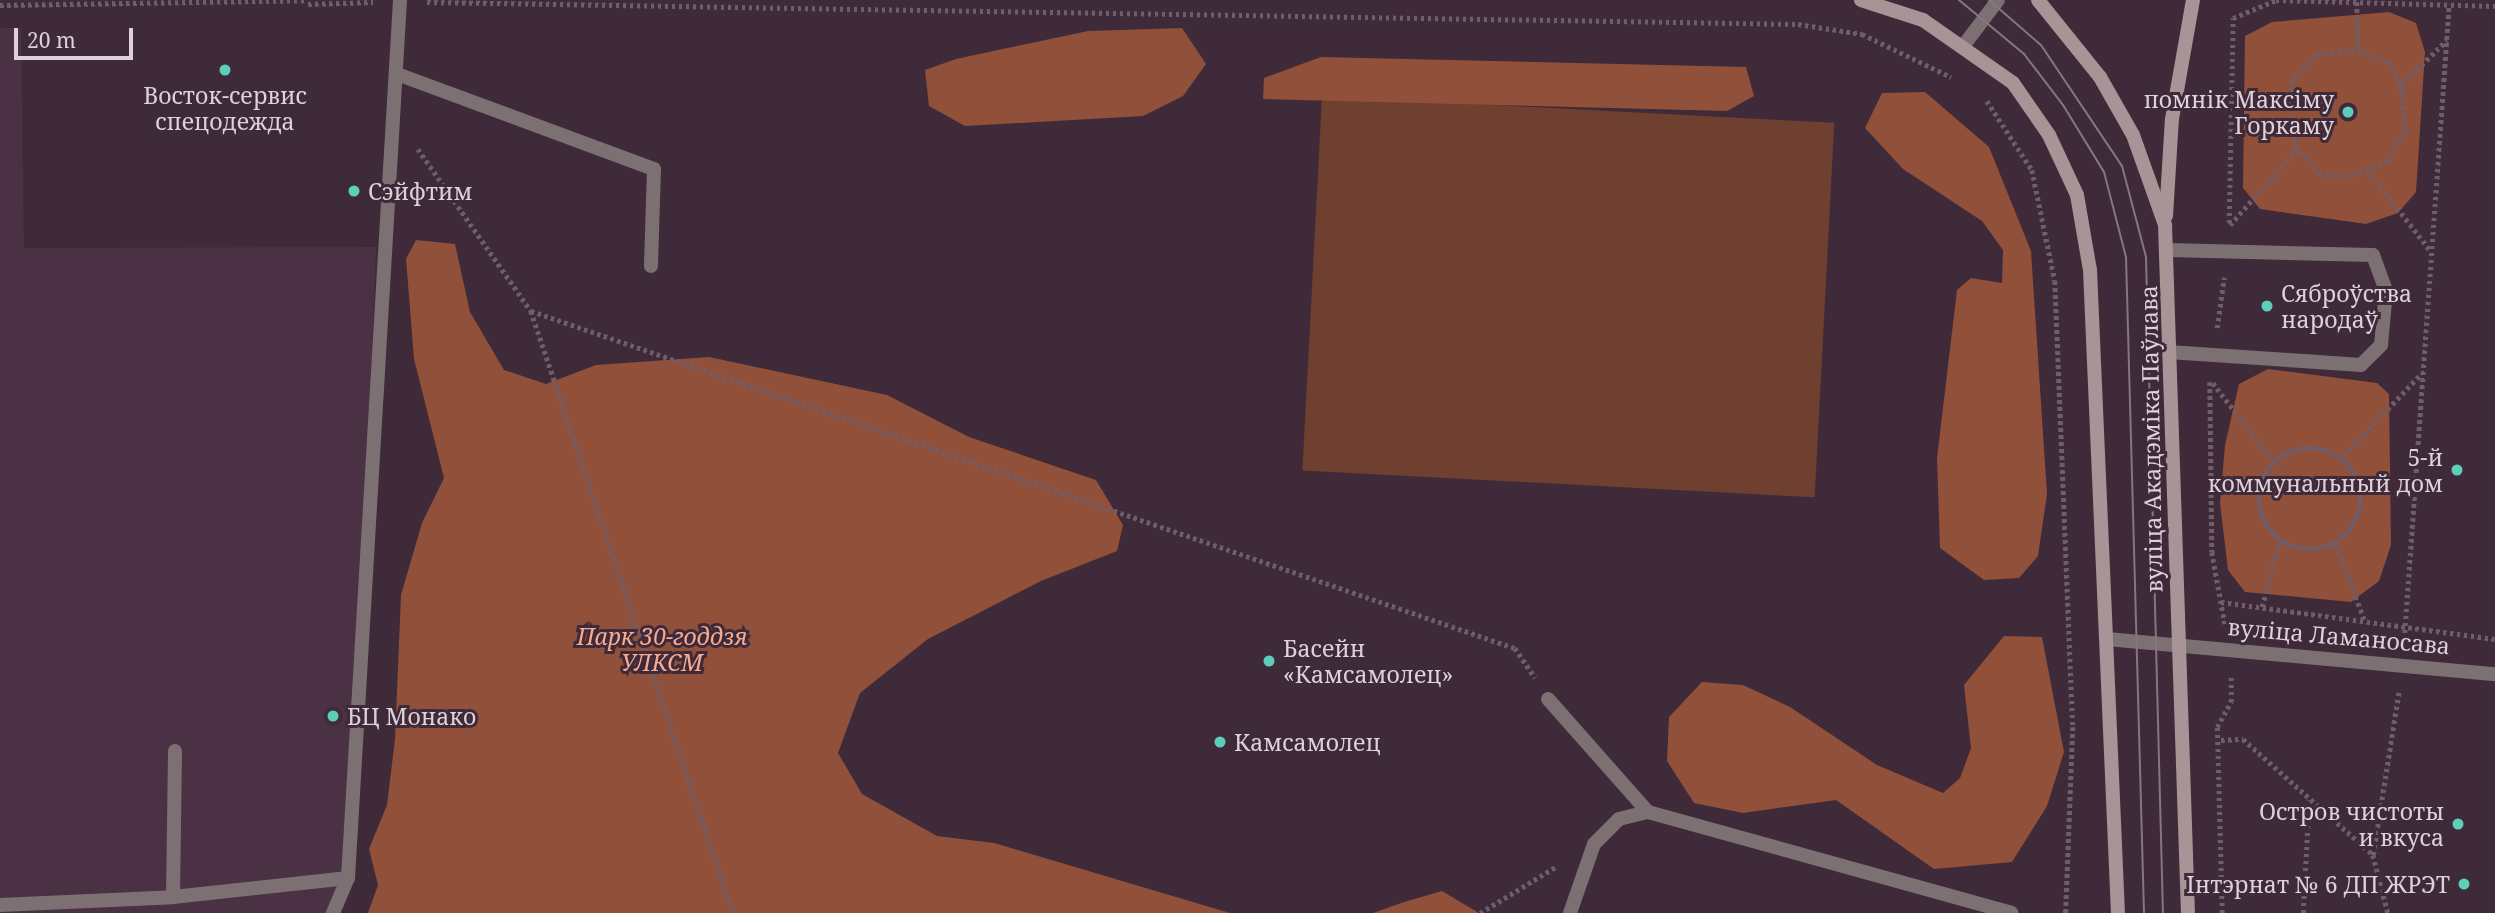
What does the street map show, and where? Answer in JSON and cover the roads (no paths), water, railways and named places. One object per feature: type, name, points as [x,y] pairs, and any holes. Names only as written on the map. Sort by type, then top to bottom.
[{"type":"main road","points":[[1861,0],[1878,0],[1964,45],[2012,83],[2049,135],[2077,195],[2090,271],[2118,913]]},
{"type":"main road","name":"вуліца Акадэміка Паўлава","points":[[2038,0],[2100,77],[2133,135],[2165,225],[2172,352],[2188,913]]},
{"type":"main road","points":[[2165,225],[2172,120],[2193,0]]},
{"type":"street","points":[[1964,45],[1998,0]]},
{"type":"street","points":[[333,913],[348,878],[396,117],[400,1]]},
{"type":"street","points":[[397,74],[654,169],[651,266]]},
{"type":"street","points":[[2168,250],[2373,255],[2386,290],[2381,345],[2361,365],[2172,352]]},
{"type":"street","name":"вуліца Ламаносава","points":[[2107,639],[2401,662],[2495,674]]},
{"type":"street","points":[[1548,699],[1648,812]]},
{"type":"street","points":[[173,897],[175,751]]},
{"type":"street","points":[[1570,913],[1594,844],[1619,819],[1648,812],[2011,913]]},
{"type":"street","points":[[0,905],[173,897],[348,878]]},
{"type":"tram line","points":[[1959,0],[2024,54],[2063,105],[2104,172],[2126,257],[2144,913]]},
{"type":"tram line","points":[[1989,0],[2041,45],[2122,166],[2146,257],[2163,913]]},
{"type":"place","name":"Восток-сервис спецодежда","points":[[225,70]]},
{"type":"place","name":"помнік Максіму Горкаму","points":[[2348,112]]},
{"type":"place","name":"Сэйфтим","points":[[354,191]]},
{"type":"place","name":"Сяброўства народаў","points":[[2267,306]]},
{"type":"place","name":"5-й коммунальный дом","points":[[2457,470]]},
{"type":"place","name":"Басейн «Камсамолец»","points":[[1269,661]]},
{"type":"place","name":"БЦ Монако","points":[[333,716]]},
{"type":"place","name":"Камсамолец","points":[[1220,742]]},
{"type":"place","name":"Остров чистоты и вкуса","points":[[2458,824]]},
{"type":"place","name":"Інтэрнат № 6 ДП ЖРЭТ","points":[[2464,884]]},
{"type":"park label","name":"Парк 30-годдзя УЛКСМ","points":[[662,649]]}]
